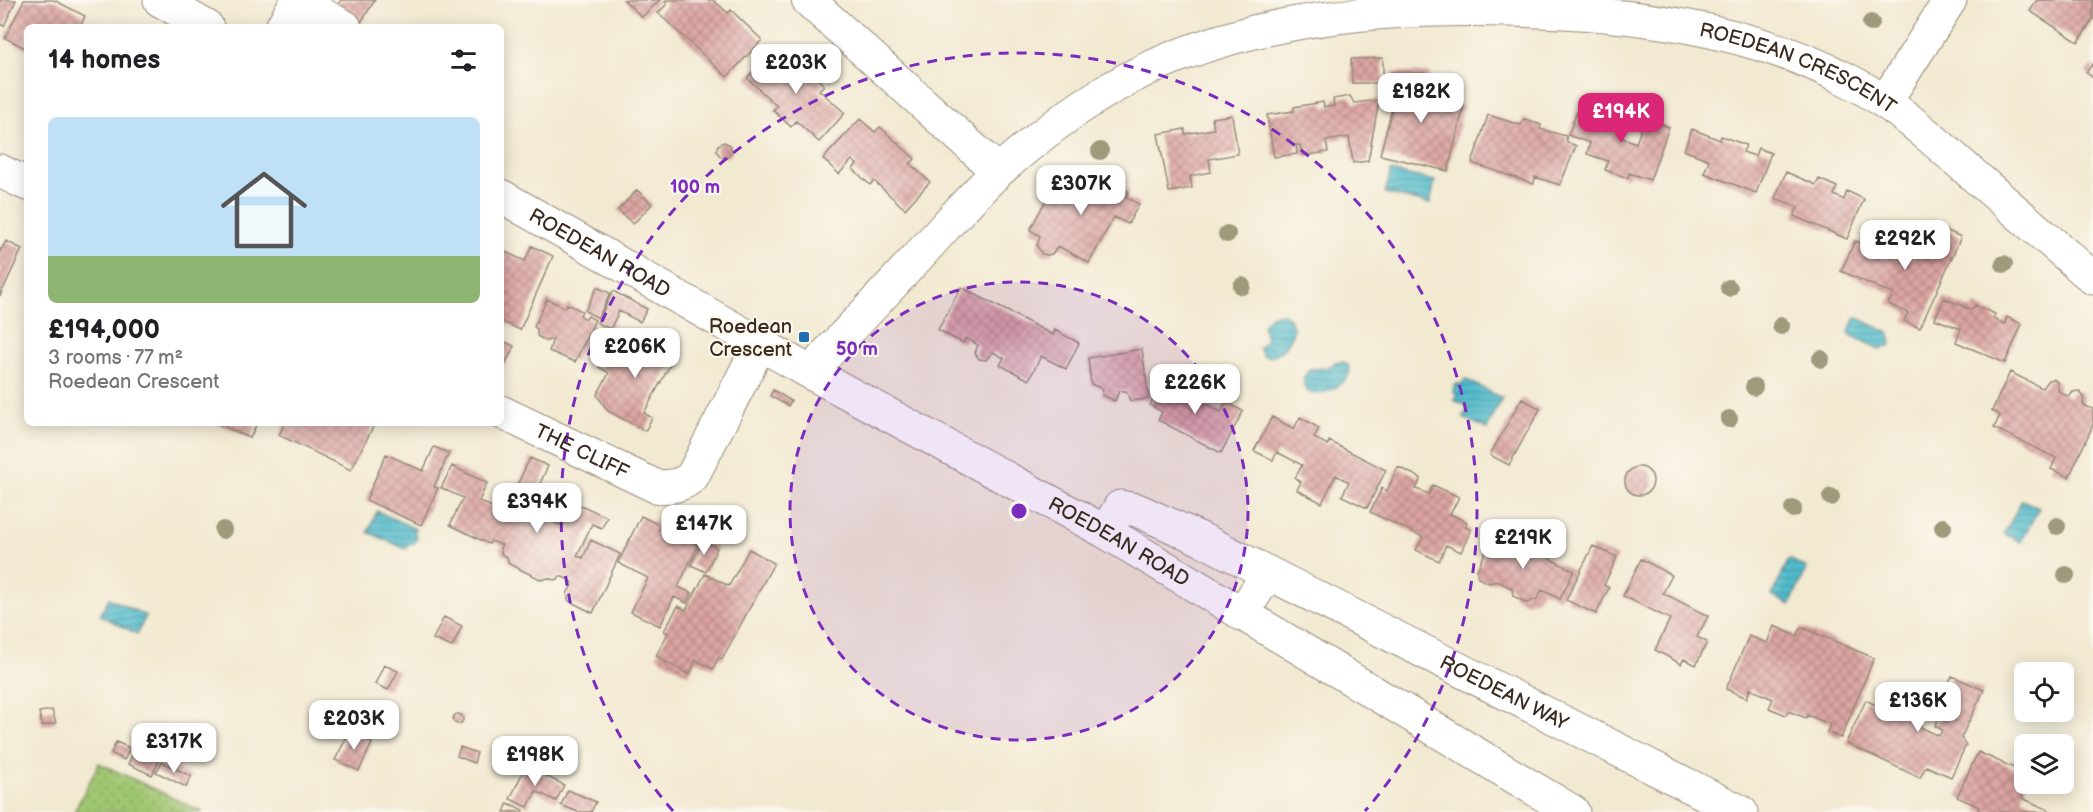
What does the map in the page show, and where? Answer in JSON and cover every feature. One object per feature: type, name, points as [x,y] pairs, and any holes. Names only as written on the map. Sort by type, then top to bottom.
[{"type":"street","points":[[160,0],[202,24]]},
{"type":"street","points":[[808,0],[998,171]]},
{"type":"street","points":[[1885,102],[1950,0]]},
{"type":"street","name":"ROEDEAN CRESCENT","points":[[813,374],[823,358],[998,171],[1055,125],[1108,90],[1156,65],[1209,45],[1301,21],[1445,4],[1615,16],[1734,36],[1771,46],[1847,79],[1906,115],[2093,278]]},
{"type":"street","points":[[284,24],[293,9],[314,10],[340,24]]},
{"type":"street","points":[[0,171],[24,183]]},
{"type":"street","name":"ROEDEAN ROAD","points":[[504,198],[813,374],[1106,532],[1573,812]]},
{"type":"street","name":"THE CLIFF","points":[[504,413],[655,486],[680,485],[692,477],[760,344]]},
{"type":"street","name":"ROEDEAN WAY","points":[[1106,532],[1120,507],[1125,506],[1137,510],[1203,540],[1741,812]]},
{"type":"street","points":[[1242,614],[1268,573]]},
{"type":"green space","points":[[99,763],[203,812],[74,812]]},
{"type":"water","points":[[1391,171],[1435,181],[1430,204],[1385,193]]},
{"type":"water","points":[[1281,313],[1289,318],[1293,325],[1290,340],[1278,353],[1263,356],[1259,348],[1266,340],[1263,325],[1271,316]]},
{"type":"water","points":[[1856,317],[1889,333],[1892,341],[1890,346],[1882,347],[1881,350],[1848,334]]},
{"type":"water","points":[[1343,362],[1348,365],[1350,372],[1340,385],[1323,393],[1308,392],[1304,386],[1304,377],[1310,369],[1327,368],[1335,363]]},
{"type":"water","points":[[1465,379],[1502,398],[1487,429],[1463,418],[1468,407],[1454,400],[1457,395],[1453,392],[1454,386],[1462,384]]},
{"type":"water","points":[[2022,500],[2039,508],[2021,542],[2004,534]]},
{"type":"water","points":[[377,511],[416,529],[415,542],[408,545],[406,549],[368,532]]},
{"type":"water","points":[[1789,559],[1807,568],[1790,605],[1772,596]]},
{"type":"water","points":[[109,598],[146,616],[137,634],[100,615]]},
{"type":"building","points":[[0,0],[16,0],[4,26],[0,24]]},
{"type":"building","points":[[24,0],[54,0],[85,16],[81,24],[24,24],[24,48],[5,38]]},
{"type":"building","points":[[341,0],[375,0],[360,24],[336,9]]},
{"type":"building","points":[[624,0],[660,0],[642,17]]},
{"type":"building","points":[[666,0],[713,0],[728,13],[731,10],[762,40],[727,77],[658,13],[667,4]]},
{"type":"building","points":[[2037,0],[2093,0],[2093,19],[2078,42],[2030,11]]},
{"type":"building","points":[[775,48],[793,65],[798,60],[824,85],[819,90],[845,113],[819,142],[796,121],[791,127],[773,110],[777,106],[747,78]]},
{"type":"building","points":[[1383,58],[1383,83],[1352,83],[1351,59]]},
{"type":"building","points":[[2093,64],[2093,78],[2086,72]]},
{"type":"building","points":[[1393,72],[1430,73],[1429,97],[1464,106],[1448,171],[1380,155],[1393,105]]},
{"type":"building","points":[[1350,96],[1354,103],[1379,100],[1368,161],[1353,163],[1349,137],[1326,141],[1328,152],[1302,156],[1300,145],[1296,145],[1297,154],[1274,157],[1267,115],[1294,111],[1294,107],[1323,102],[1324,107],[1334,106],[1333,99]]},
{"type":"building","points":[[1577,112],[1599,120],[1601,115],[1625,123],[1620,137],[1636,143],[1645,118],[1669,127],[1650,180],[1629,173],[1628,178],[1605,170],[1608,161],[1587,154],[1590,143],[1568,135]]},
{"type":"building","points":[[1232,115],[1238,154],[1209,159],[1211,172],[1190,176],[1192,188],[1169,192],[1158,134],[1185,129],[1185,134],[1214,129],[1212,118]]},
{"type":"building","points":[[1488,115],[1521,125],[1524,119],[1541,125],[1540,129],[1566,136],[1567,142],[1576,146],[1560,185],[1535,177],[1534,184],[1472,163]]},
{"type":"building","points":[[860,119],[875,132],[880,127],[915,159],[910,164],[930,182],[905,209],[874,181],[870,185],[853,169],[857,164],[852,160],[839,174],[823,159]]},
{"type":"building","points":[[1692,129],[1720,140],[1721,136],[1746,145],[1743,152],[1755,156],[1758,148],[1771,153],[1756,193],[1704,173],[1709,160],[1684,150]]},
{"type":"building","points":[[724,142],[730,145],[732,151],[728,157],[721,157],[716,151],[718,145]]},
{"type":"building","points":[[1092,172],[1129,192],[1126,197],[1139,204],[1128,224],[1114,217],[1089,263],[1058,246],[1052,254],[1042,254],[1037,246],[1040,236],[1030,230],[1055,183],[1067,190],[1071,183],[1082,189]]},
{"type":"building","points":[[1786,172],[1816,185],[1819,179],[1837,187],[1834,195],[1844,200],[1847,191],[1864,199],[1847,239],[1794,216],[1798,207],[1775,198]]},
{"type":"building","points":[[637,190],[652,204],[633,224],[618,210]]},
{"type":"building","points":[[1934,225],[1961,237],[1920,328],[1904,321],[1908,313],[1888,304],[1893,294],[1841,271],[1855,241],[1875,249],[1881,235],[1910,247],[1906,256],[1914,259],[1916,253],[1921,255]]},
{"type":"building","points":[[6,241],[22,249],[0,296],[0,249]]},
{"type":"building","points":[[532,246],[553,256],[520,330],[504,322],[504,251],[525,261]]},
{"type":"building","points":[[597,287],[610,293],[598,318],[585,311]]},
{"type":"building","points":[[961,287],[1053,335],[1055,330],[1079,343],[1066,369],[1041,356],[1029,380],[1000,365],[1004,358],[993,352],[986,360],[979,359],[975,353],[978,345],[966,338],[963,343],[938,330]]},
{"type":"building","points":[[613,291],[647,309],[640,322],[619,311],[610,329],[597,323]]},
{"type":"building","points":[[1944,298],[1972,310],[1975,305],[1995,314],[1993,319],[2005,324],[2007,317],[2022,324],[2005,363],[1956,342],[1961,329],[1935,319]]},
{"type":"building","points":[[547,299],[565,308],[567,304],[582,311],[580,315],[586,319],[588,316],[595,320],[575,362],[549,351],[553,339],[546,341],[537,336],[537,329],[534,327]]},
{"type":"building","points":[[644,332],[662,341],[660,345],[676,354],[644,413],[652,418],[645,431],[608,411],[597,395],[609,373],[599,367],[606,354],[615,358],[626,338],[637,344]]},
{"type":"building","points":[[504,341],[514,346],[504,367]]},
{"type":"building","points":[[1142,349],[1149,399],[1130,401],[1126,391],[1119,391],[1115,401],[1102,395],[1103,389],[1091,384],[1088,358]]},
{"type":"building","points":[[2010,372],[2042,388],[2048,380],[2054,379],[2058,383],[2058,391],[2069,397],[2073,392],[2079,391],[2084,397],[2083,405],[2093,409],[2093,425],[2069,477],[2051,469],[2056,458],[1994,428],[2000,415],[1992,411]]},
{"type":"building","points":[[1163,380],[1177,388],[1181,381],[1206,394],[1202,402],[1221,412],[1226,402],[1243,411],[1221,453],[1158,420],[1162,412],[1150,405]]},
{"type":"building","points":[[773,390],[791,401],[788,406],[770,396]]},
{"type":"building","points":[[1522,398],[1540,409],[1509,465],[1490,455]]},
{"type":"building","points":[[1272,417],[1294,429],[1300,417],[1319,428],[1314,438],[1328,445],[1329,441],[1386,470],[1367,508],[1342,496],[1349,482],[1336,475],[1322,503],[1297,490],[1301,482],[1295,478],[1302,465],[1277,452],[1273,460],[1254,451]]},
{"type":"building","points":[[223,426],[256,426],[250,438]]},
{"type":"building","points":[[284,426],[373,426],[351,470],[279,435]]},
{"type":"building","points":[[434,447],[449,453],[434,487],[438,488],[421,525],[366,500],[386,454],[423,471]]},
{"type":"building","points":[[530,458],[548,466],[538,488],[544,491],[537,504],[548,508],[544,517],[559,525],[570,500],[607,517],[602,528],[592,524],[577,556],[583,558],[591,540],[620,554],[593,613],[569,601],[567,594],[573,583],[567,579],[560,576],[554,580],[548,578],[542,580],[509,564],[507,557],[502,555],[500,548],[502,545],[491,541],[489,544],[450,525],[463,498],[441,488],[452,466],[487,483],[479,501],[504,513]]},
{"type":"building","points":[[1398,467],[1421,478],[1416,489],[1429,494],[1433,485],[1459,497],[1450,514],[1467,522],[1465,527],[1471,530],[1461,552],[1446,545],[1439,561],[1416,550],[1423,537],[1370,512],[1382,488],[1387,491]]},
{"type":"building","points":[[1639,467],[1649,471],[1653,481],[1649,491],[1639,495],[1629,491],[1625,481],[1629,471]]},
{"type":"building","points":[[641,516],[661,526],[659,529],[675,538],[677,534],[698,545],[678,587],[692,593],[687,603],[674,597],[660,626],[631,612],[648,578],[618,563]]},
{"type":"building","points":[[1496,531],[1574,571],[1560,599],[1542,590],[1537,599],[1527,603],[1513,596],[1512,588],[1497,581],[1489,583],[1478,578],[1477,570]]},
{"type":"building","points":[[703,540],[717,548],[706,572],[691,565]]},
{"type":"building","points":[[1593,546],[1617,557],[1604,585],[1609,588],[1596,614],[1566,600]]},
{"type":"building","points":[[749,549],[774,563],[722,659],[719,657],[713,669],[696,660],[689,675],[656,656],[668,633],[664,631],[678,606],[686,610],[705,574],[729,586]]},
{"type":"building","points":[[1641,559],[1672,575],[1663,593],[1708,616],[1697,637],[1707,642],[1696,665],[1684,659],[1681,664],[1655,650],[1670,619],[1623,596]]},
{"type":"building","points":[[444,617],[462,626],[452,647],[433,639]]},
{"type":"building","points":[[1774,626],[1797,636],[1801,627],[1874,658],[1841,738],[1827,732],[1830,724],[1807,715],[1806,718],[1788,711],[1786,715],[1769,708],[1773,699],[1750,689],[1747,698],[1726,689],[1749,636],[1767,643]]},
{"type":"building","points":[[384,665],[398,671],[388,690],[375,684]]},
{"type":"building","points":[[1952,676],[1984,690],[1961,738],[1966,745],[1951,777],[1926,766],[1920,778],[1846,743],[1866,700],[1887,711],[1889,706],[1918,720],[1916,725],[1939,736],[1942,730],[1935,726],[1945,705],[1939,703]]},
{"type":"building","points":[[370,706],[380,711],[376,719],[366,714]]},
{"type":"building","points":[[52,710],[56,723],[42,726],[39,712]]},
{"type":"building","points":[[458,714],[463,719],[458,724],[453,719]]},
{"type":"building","points":[[350,731],[372,743],[359,771],[335,760]]},
{"type":"building","points":[[116,742],[130,748],[124,760],[111,753]]},
{"type":"building","points":[[460,747],[477,753],[474,763],[457,756]]},
{"type":"building","points":[[135,750],[159,761],[152,775],[128,764]]},
{"type":"building","points":[[1978,752],[2014,768],[2014,794],[2024,794],[2022,798],[2053,812],[1977,812],[1979,807],[1957,797]]},
{"type":"building","points":[[162,762],[191,776],[186,787],[156,772]]},
{"type":"building","points":[[526,766],[564,785],[556,801],[536,791],[528,807],[510,799]]},
{"type":"building","points":[[568,790],[596,802],[591,812],[578,812],[561,805]]},
{"type":"building","points":[[508,803],[523,810],[522,812],[504,812]]},
{"type":"place","name":"Roedean Crescent","points":[[804,337]]}]
